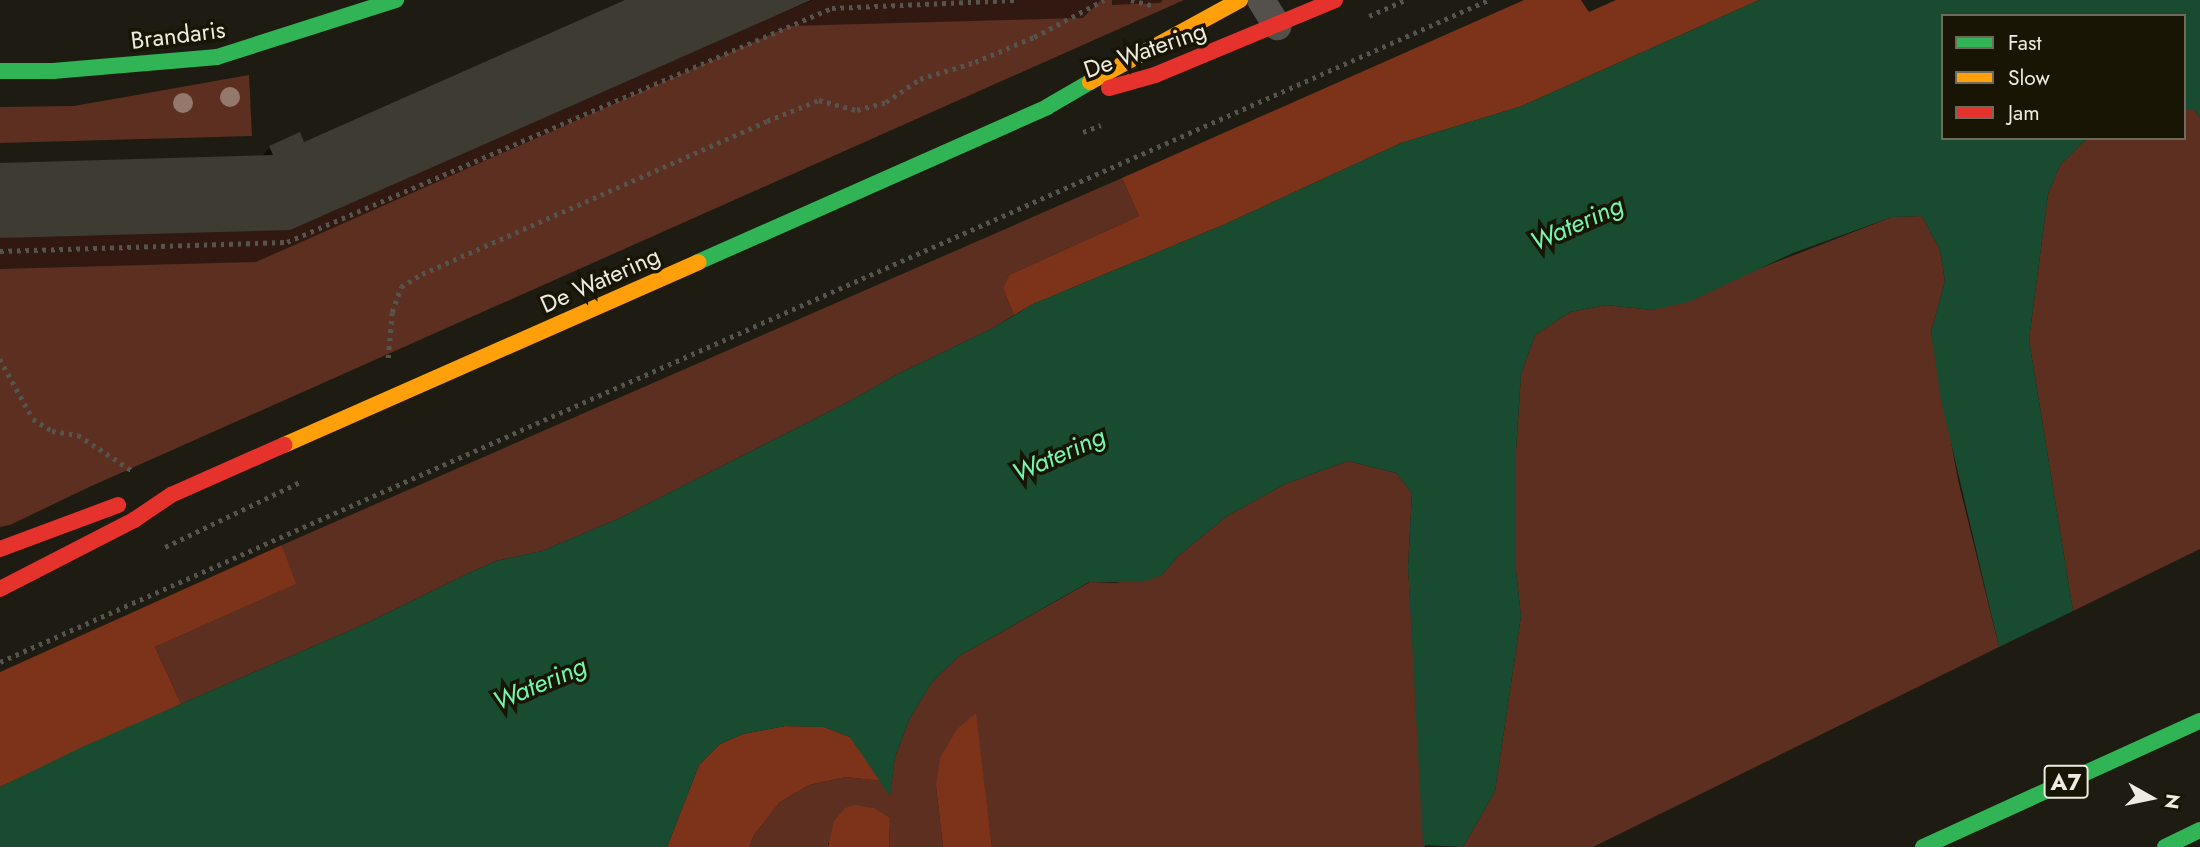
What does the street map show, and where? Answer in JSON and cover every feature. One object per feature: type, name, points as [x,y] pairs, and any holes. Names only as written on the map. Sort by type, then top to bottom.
[{"type":"main road","name":"Brandaris","points":[[0,71],[53,71],[217,57],[396,0]]},
{"type":"main road","name":"De Watering","points":[[0,589],[134,520],[172,495],[1047,107],[1140,53],[1240,0]]},
{"type":"main road","name":"De Watering","points":[[1047,107],[1155,75],[1335,0]]},
{"type":"main road","name":"De Watering","points":[[0,549],[127,502],[172,495]]},
{"type":"main road","name":"A7","points":[[1923,847],[2200,721]]},
{"type":"main road","points":[[2165,847],[2200,830]]},
{"type":"street","points":[[1261,0],[1277,26]]},
{"type":"path","points":[[0,251],[287,242],[832,8],[1015,0]]},
{"type":"path","points":[[385,362],[390,354],[391,312],[401,287],[422,274],[766,121],[819,100],[857,110],[886,102],[920,79],[975,62],[1034,37],[1104,0]]},
{"type":"path","points":[[0,662],[1488,0]]},
{"type":"path","points":[[0,359],[33,419],[52,431],[78,435],[112,454],[135,473]]},
{"type":"shaded area","points":[[813,0],[1184,0],[87,488],[10,525],[0,527],[0,230],[287,221]]},
{"type":"shaded area","points":[[1524,0],[1581,0],[1589,12],[1616,0],[1759,0],[1522,106],[1401,143],[1223,225],[1033,304],[1014,315],[1003,288],[1009,275],[1139,216],[1122,178]]},
{"type":"shaded area","points":[[249,75],[252,136],[0,143],[0,107],[74,106]]},
{"type":"shaded area","points":[[2186,110],[2194,110],[2200,117],[2200,549],[2073,611],[2029,340],[2048,194],[2060,165],[2084,141],[2186,140]]},
{"type":"shaded area","points":[[1122,178],[1139,216],[1009,275],[1003,288],[1014,315],[993,328],[892,377],[620,518],[542,551],[496,561],[367,623],[181,704],[155,647],[295,584],[282,545]]},
{"type":"shaded area","points":[[1922,216],[1940,250],[1945,281],[1931,332],[1958,480],[1999,647],[1593,847],[1463,847],[1495,791],[1521,616],[1516,571],[1516,450],[1521,374],[1535,335],[1570,312],[1606,305],[1653,310],[1892,217]]},
{"type":"shaded area","points":[[1348,461],[1396,473],[1412,493],[1408,567],[1425,847],[992,847],[975,714],[936,786],[943,847],[889,847],[890,818],[828,843],[828,847],[749,847],[754,835],[780,802],[809,785],[846,777],[882,781],[890,794],[895,757],[910,718],[932,682],[959,656],[1090,582],[1115,583],[1162,575],[1178,556],[1227,516],[1285,484]]},
{"type":"shaded area","points":[[282,545],[296,584],[155,647],[181,704],[0,787],[0,672]]},
{"type":"shaded area","points":[[976,713],[992,847],[943,847],[936,786],[940,758],[957,729]]},
{"type":"shaded area","points":[[785,726],[824,727],[850,737],[882,781],[846,777],[809,785],[780,802],[754,835],[749,847],[667,847],[699,765],[720,744],[743,734]]},
{"type":"shaded area","points":[[855,805],[874,808],[890,818],[889,847],[828,847],[834,821],[845,808]]},
{"type":"water","name":"Watering","points":[[1759,0],[2200,0],[2200,117],[2194,110],[2186,110],[2186,14],[1941,14],[1941,140],[2087,140],[2060,165],[2048,194],[2029,340],[2073,611],[1999,647],[1941,400],[1931,332],[1945,281],[1940,250],[1922,216],[1892,217],[1793,253],[1691,301],[1653,310],[1606,305],[1570,312],[1535,335],[1521,374],[1516,450],[1516,571],[1521,616],[1495,791],[1463,847],[1423,845],[1408,567],[1412,493],[1396,473],[1348,461],[1285,484],[1227,516],[1178,556],[1162,575],[1143,582],[1089,582],[959,656],[932,682],[910,718],[895,757],[890,796],[850,737],[824,727],[785,726],[743,734],[720,744],[699,765],[667,847],[0,847],[0,787],[82,747],[367,623],[496,561],[542,551],[620,518],[892,377],[993,328],[1033,304],[1223,225],[1401,143],[1522,106]]},
{"type":"building","points":[[625,0],[811,0],[290,230],[0,238],[0,163],[273,155],[269,146],[300,132],[304,142]]},
{"type":"traffic: fast","points":[[0,71],[53,71],[217,57],[396,0]]},
{"type":"traffic: fast","points":[[698,262],[1047,107],[1090,82]]},
{"type":"traffic: fast","points":[[1923,847],[2200,721]]},
{"type":"traffic: fast","points":[[2165,847],[2200,830]]},
{"type":"traffic: slow","points":[[1090,82],[1240,0]]},
{"type":"traffic: slow","points":[[284,445],[698,262]]},
{"type":"traffic: jam","points":[[1109,88],[1155,75],[1335,0]]},
{"type":"traffic: jam","points":[[0,589],[134,520],[171,495],[284,445]]},
{"type":"traffic: jam","points":[[0,549],[118,505]]}]
